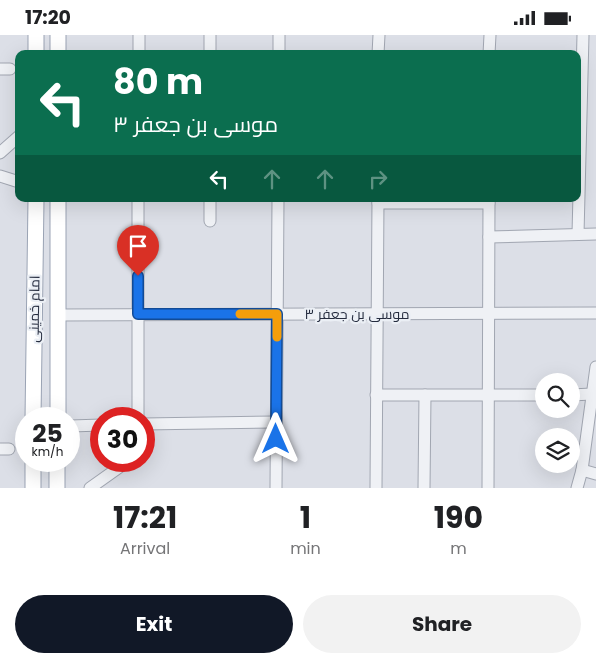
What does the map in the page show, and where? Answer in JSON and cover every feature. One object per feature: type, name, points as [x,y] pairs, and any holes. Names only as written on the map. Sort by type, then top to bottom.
[{"type":"main road","points":[[36,35],[36,50]]},
{"type":"main road","points":[[58,35],[58,50]]},
{"type":"main road","name":"امام خمینی","points":[[32,407],[36,202]]},
{"type":"main road","name":"امام خمینی","points":[[58,202],[58,399],[60,407]]},
{"type":"main road","points":[[32,400],[45,406],[52,404],[58,399]]},
{"type":"main road","points":[[33,472],[33,488]]},
{"type":"main road","points":[[57,472],[57,488]]},
{"type":"street","points":[[138,35],[138,50]]},
{"type":"street","points":[[210,35],[210,50]]},
{"type":"street","points":[[279,35],[279,50]]},
{"type":"street","points":[[378,50],[379,35]]},
{"type":"street","points":[[490,35],[490,50]]},
{"type":"street","points":[[581,115],[583,35]]},
{"type":"street","points":[[0,153],[15,140]]},
{"type":"street","points":[[0,176],[15,181]]},
{"type":"street","points":[[138,202],[138,407]]},
{"type":"street","points":[[210,202],[210,221]]},
{"type":"street","points":[[276,488],[278,202]]},
{"type":"street","points":[[376,488],[378,202]]},
{"type":"street","points":[[488,488],[489,202]]},
{"type":"street","points":[[578,234],[579,202]]},
{"type":"street","points":[[489,237],[596,233]]},
{"type":"street","name":"موسی بن جعفر ۳","points":[[59,315],[596,313]]},
{"type":"street","points":[[577,488],[582,470],[596,367]]},
{"type":"street","points":[[376,395],[535,395]]},
{"type":"street","points":[[424,488],[425,395]]},
{"type":"street","points":[[580,395],[592,395]]},
{"type":"street","points":[[155,424],[276,422]]},
{"type":"street","points":[[582,470],[596,474]]},
{"type":"street","points":[[90,488],[113,472]]},
{"type":"slow traffic","points":[[240,314],[277,314],[277,337]]},
{"type":"route","points":[[138,276],[138,314],[277,314],[276,439]]}]
